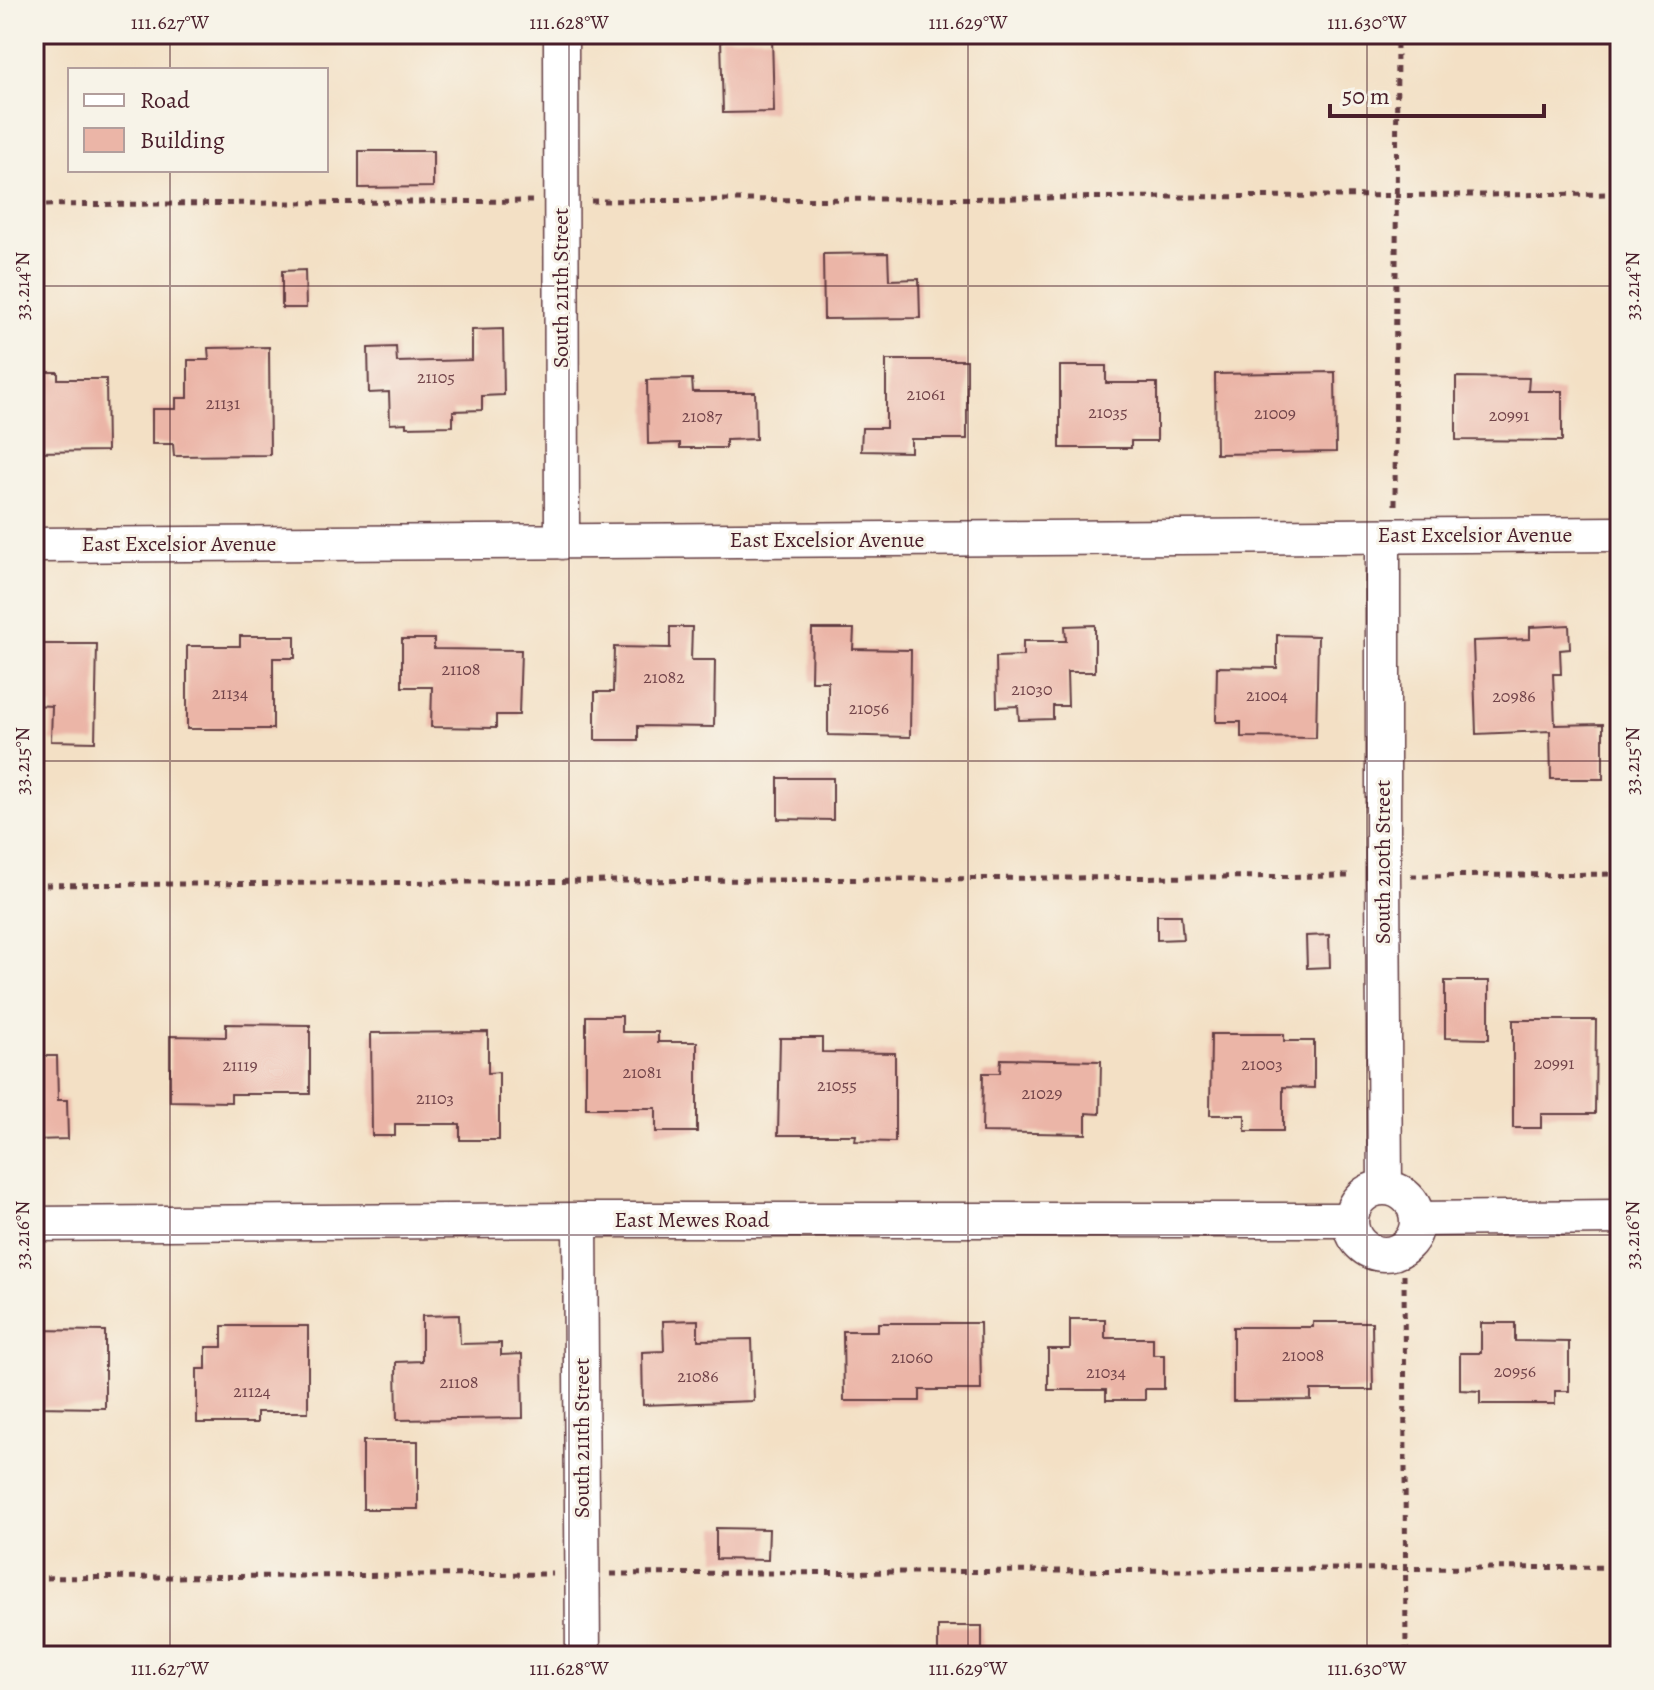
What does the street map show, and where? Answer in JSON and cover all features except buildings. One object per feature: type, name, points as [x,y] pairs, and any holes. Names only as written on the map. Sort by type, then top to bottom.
[{"type":"street","name":"South 211th Street","points":[[561,34],[562,542]]},
{"type":"street","name":"East Excelsior Avenue","points":[[34,545],[1620,534]]},
{"type":"street","name":"South 210th Street","points":[[1383,536],[1385,1188]]},
{"type":"street","points":[[1385,1188],[1403,1194],[1416,1209],[1418,1219],[1417,1230],[1405,1248],[1385,1255],[1364,1248],[1351,1231],[1352,1211],[1361,1197],[1385,1188]]},
{"type":"street","points":[[1418,1219],[1620,1217]]},
{"type":"street","name":"South 211th Street","points":[[580,1220],[583,1656]]},
{"type":"street","name":"East Mewes Road","points":[[34,1224],[1350,1220]]},
{"type":"path","points":[[1383,536],[1395,503],[1397,34]]},
{"type":"path","points":[[34,205],[1620,194]]},
{"type":"path","points":[[34,885],[1620,874]]},
{"type":"path","points":[[1404,1275],[1406,1656]]},
{"type":"path","points":[[34,1578],[1620,1567]]}]
